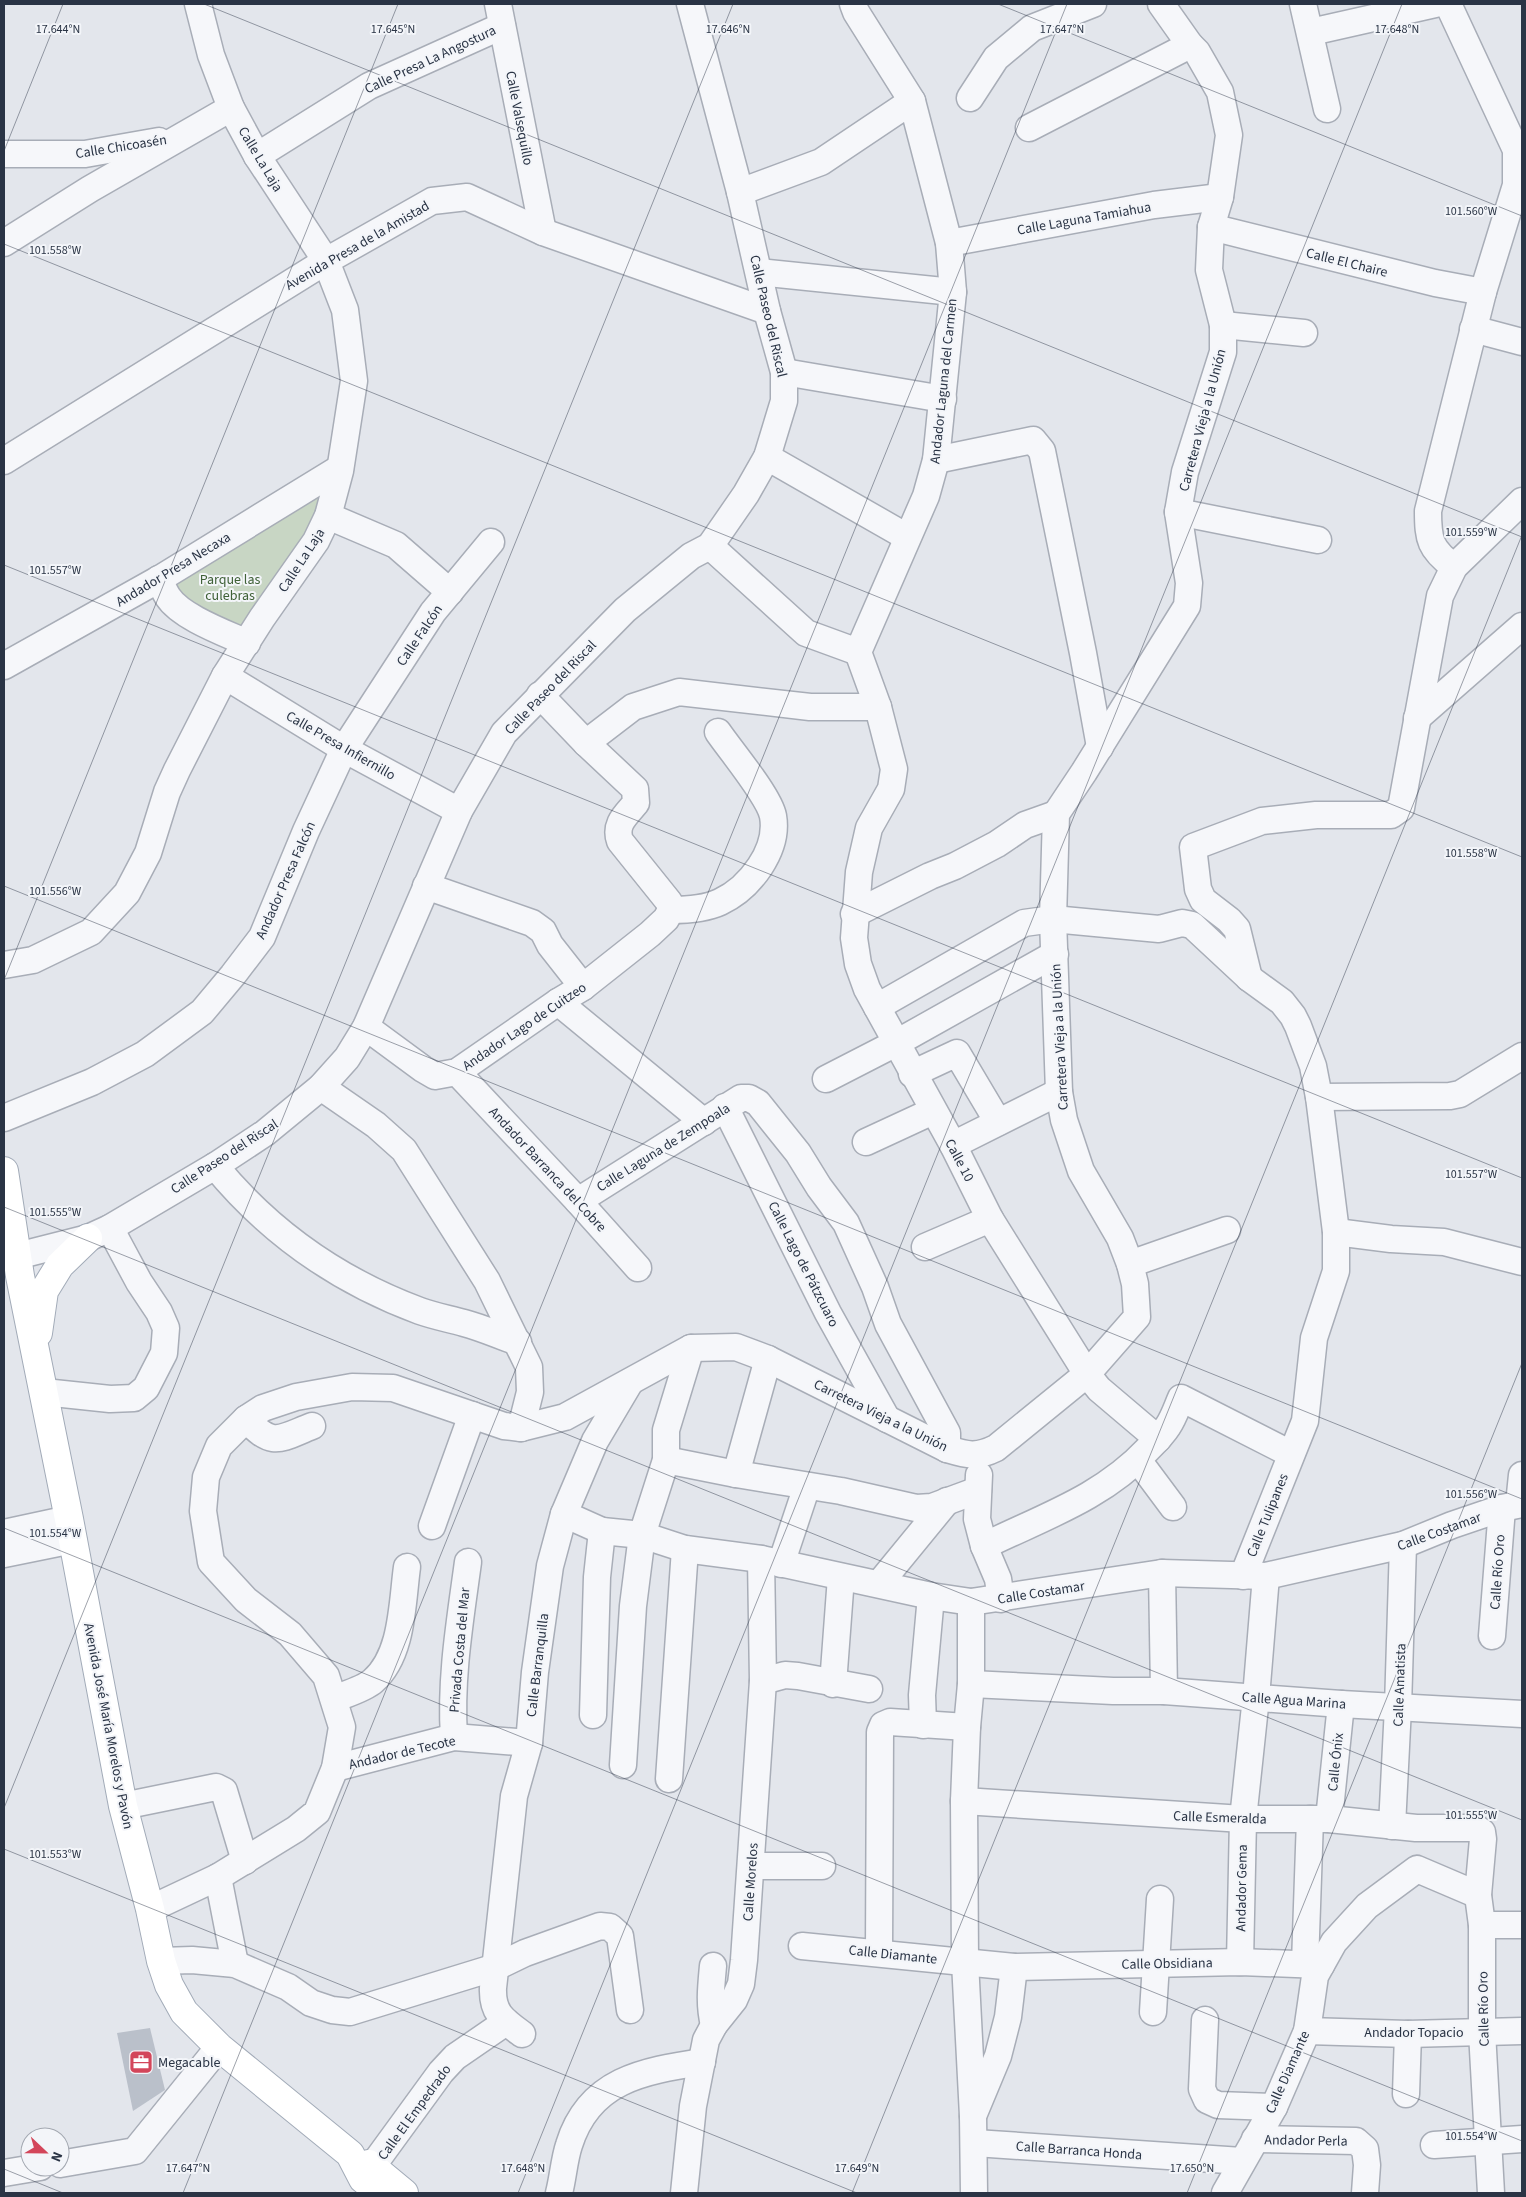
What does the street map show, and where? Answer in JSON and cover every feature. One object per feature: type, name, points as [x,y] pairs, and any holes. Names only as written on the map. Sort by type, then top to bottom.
[{"type":"main road","name":"Avenida José María Morelos y Pavón","points":[[4,1171],[14,1270],[44,1392],[123,1806],[150,1909],[161,1962],[169,1985],[184,2012],[219,2048],[350,2154],[372,2180],[404,2193]]},
{"type":"main road","points":[[34,1352],[44,1291],[60,1265],[99,1233]]},
{"type":"street","name":"Calle La Laja","points":[[4,965],[33,960],[91,932],[127,893],[148,853],[167,792],[225,676],[316,541],[328,516],[340,468],[354,381],[345,310],[326,261],[257,156],[231,108],[211,55],[198,4]]},
{"type":"street","name":"Calle Paseo del Riscal","points":[[14,1270],[99,1233],[215,1166],[265,1133],[321,1087],[347,1058],[366,1026],[459,811],[504,733],[625,610],[691,556],[710,546],[746,494],[767,457],[784,401],[784,372],[767,311],[740,192],[690,4]]},
{"type":"street","name":"Andador Laguna del Carmen","points":[[853,4],[856,12],[912,101],[950,243],[952,292],[936,460],[926,496],[858,652]]},
{"type":"street","points":[[970,98],[996,58],[1032,28],[1093,4]]},
{"type":"street","name":"Carretera Vieja a la Unión","points":[[522,1428],[566,1417],[691,1348],[736,1347],[768,1359],[947,1448],[966,1454],[984,1454],[996,1448],[1087,1374],[1137,1317],[1135,1284],[1130,1264],[1120,1238],[1081,1171],[1064,1120],[1059,1092],[1053,918],[1056,814],[1100,747],[1187,606],[1189,583],[1178,512],[1184,472],[1223,352],[1223,325],[1209,270],[1211,227],[1220,197],[1229,135],[1220,92],[1197,52],[1160,4]]},
{"type":"street","points":[[1303,4],[1311,32],[1327,109]]},
{"type":"street","points":[[1311,32],[1435,4]]},
{"type":"street","points":[[1448,4],[1516,150],[1516,185],[1483,292],[1428,510],[1428,535],[1439,556],[1454,567]]},
{"type":"street","name":"Calle Presa La Angostura","points":[[257,156],[369,86],[500,15]]},
{"type":"street","name":"Calle Valsequillo","points":[[500,15],[543,232]]},
{"type":"street","points":[[1029,128],[1190,45]]},
{"type":"street","points":[[740,192],[821,162],[912,101]]},
{"type":"street","points":[[4,243],[177,137],[231,108]]},
{"type":"street","name":"Calle Chicoasén","points":[[4,154],[85,154],[177,137]]},
{"type":"street","points":[[85,154],[92,159],[93,172],[90,189]]},
{"type":"street","name":"Avenida Presa de la Amistad","points":[[4,461],[326,261],[432,201],[467,197],[543,232],[767,311]]},
{"type":"street","name":"Calle Laguna Tamiahua","points":[[950,243],[1154,205],[1220,197]]},
{"type":"street","name":"Calle El Chaire","points":[[1211,227],[1417,279],[1483,292]]},
{"type":"street","points":[[759,272],[952,292]]},
{"type":"street","points":[[1223,325],[1304,333]]},
{"type":"street","points":[[1473,329],[1522,342]]},
{"type":"street","points":[[784,372],[942,399]]},
{"type":"street","points":[[936,460],[1033,440],[1042,451],[1084,653],[1100,747]]},
{"type":"street","points":[[767,457],[907,537]]},
{"type":"street","name":"Andador Presa Necaxa","points":[[4,666],[159,579],[340,468]]},
{"type":"street","points":[[1249,978],[1237,929],[1229,920],[1203,900],[1198,890],[1193,847],[1262,821],[1316,815],[1391,815],[1401,808],[1440,596],[1454,567],[1522,500]]},
{"type":"street","points":[[1178,512],[1318,540]]},
{"type":"street","name":"Calle Falcón","points":[[328,516],[396,545],[450,592],[433,612],[344,749]]},
{"type":"street","points":[[450,592],[490,542]]},
{"type":"street","points":[[710,546],[806,633],[858,652],[878,707],[894,769],[891,789],[869,828],[859,872],[854,926]]},
{"type":"street","points":[[159,579],[168,597],[175,604],[207,626],[247,642]]},
{"type":"street","points":[[1417,718],[1522,626]]},
{"type":"street","name":"Calle Presa Infiernillo","points":[[225,676],[344,749],[459,811]]},
{"type":"street","points":[[586,743],[633,707],[680,692],[810,707],[878,707]]},
{"type":"street","points":[[540,695],[586,743],[635,789],[636,803],[619,824],[617,833],[620,841],[670,902],[671,910],[690,910],[719,902],[740,890],[760,865],[772,844],[773,816],[766,799],[718,732]]},
{"type":"street","name":"Andador Presa Falcón","points":[[4,1118],[92,1082],[138,1058],[202,1012],[262,937],[306,831],[344,749]]},
{"type":"street","points":[[854,926],[930,876],[955,866],[997,844],[1025,825],[1056,814]]},
{"type":"street","points":[[426,886],[532,923],[543,931],[550,945],[584,987]]},
{"type":"street","name":"Andador Lago de Cuitzeo","points":[[366,1026],[435,1076],[457,1072],[558,1002],[584,987],[650,934],[666,919],[671,910]]},
{"type":"street","name":"Calle Tulipanes","points":[[877,1007],[1024,923],[1053,918],[1159,929],[1182,923],[1192,925],[1249,978],[1282,1002],[1293,1016],[1313,1066],[1319,1097],[1336,1232],[1336,1271],[1318,1323],[1305,1421],[1292,1454],[1254,1576]]},
{"type":"street","name":"Calle 10","points":[[854,926],[858,964],[867,989],[898,1042],[912,1074],[953,1145],[990,1219],[1087,1374],[1099,1388],[1158,1439]]},
{"type":"street","points":[[826,1079],[898,1042],[1055,954]]},
{"type":"street","points":[[558,1002],[704,1122]]},
{"type":"street","points":[[912,1074],[957,1053],[998,1122]]},
{"type":"street","points":[[1319,1097],[1450,1096],[1460,1094],[1522,1056]]},
{"type":"street","name":"Andador Barranca del Cobre","points":[[457,1072],[638,1268]]},
{"type":"street","points":[[150,1909],[218,1877],[296,1829],[317,1812],[335,1768],[342,1727],[326,1676],[290,1634],[246,1600],[210,1562],[203,1511],[206,1477],[219,1446],[246,1420],[263,1408],[296,1397],[352,1387],[393,1388],[504,1426],[522,1428],[530,1392],[529,1367],[487,1281],[404,1150],[376,1125],[321,1087]]},
{"type":"street","points":[[953,1145],[1059,1092]]},
{"type":"street","name":"Calle Laguna de Zempoala","points":[[578,1201],[741,1098],[749,1098],[758,1103],[798,1153],[819,1187],[846,1223],[875,1286],[888,1324],[947,1433],[947,1448]]},
{"type":"street","name":"Calle Lago de Pátzcuaro","points":[[725,1107],[828,1313],[888,1419]]},
{"type":"street","points":[[866,1142],[933,1111]]},
{"type":"street","points":[[215,1166],[235,1190],[271,1225],[338,1274],[421,1311],[467,1324],[518,1342]]},
{"type":"street","points":[[925,1247],[990,1219]]},
{"type":"street","points":[[1130,1264],[1227,1230]]},
{"type":"street","points":[[1336,1232],[1391,1239],[1444,1242],[1522,1262]]},
{"type":"street","points":[[44,1392],[110,1400],[134,1398],[146,1388],[164,1353],[166,1328],[159,1312],[139,1282],[99,1233]]},
{"type":"street","points":[[623,1765],[633,1606],[642,1535],[666,1460],[666,1430],[691,1348]]},
{"type":"street","points":[[736,1474],[768,1359]]},
{"type":"street","name":"Calle Barranquilla","points":[[496,1968],[514,1796],[529,1743],[535,1672],[550,1566],[564,1514],[595,1441],[632,1379]]},
{"type":"street","points":[[984,1546],[1021,1528],[1052,1516],[1090,1496],[1138,1460],[1168,1426],[1181,1398],[1292,1454]]},
{"type":"street","points":[[432,1526],[472,1415]]},
{"type":"street","points":[[246,1420],[260,1434],[273,1439],[284,1438],[312,1426]]},
{"type":"street","points":[[984,1454],[978,1490],[977,1520],[984,1546],[998,1579],[1001,1599]]},
{"type":"street","points":[[666,1460],[870,1497],[916,1508],[932,1507],[978,1490]]},
{"type":"street","points":[[1138,1460],[1172,1507]]},
{"type":"street","points":[[1514,1505],[1522,1475]]},
{"type":"street","name":"Calle Morelos","points":[[684,2193],[693,2106],[706,2040],[714,2025],[734,2000],[741,1984],[752,1866],[771,1562],[807,1486]]},
{"type":"street","points":[[879,1584],[947,1501]]},
{"type":"street","name":"Calle Costamar","points":[[564,1514],[602,1531],[642,1535],[685,1549],[771,1562],[931,1596],[971,1602],[1001,1599],[1162,1573],[1254,1576],[1403,1545],[1452,1525],[1514,1505]]},
{"type":"street","name":"Calle Río Oro","points":[[1492,1636],[1514,1505]]},
{"type":"street","points":[[4,1533],[71,1530]]},
{"type":"street","points":[[4,1554],[71,1530]]},
{"type":"street","points":[[593,1715],[597,1577],[602,1531]]},
{"type":"street","name":"Calle Amatista","points":[[1392,1826],[1403,1545]]},
{"type":"street","points":[[669,1779],[685,1549]]},
{"type":"street","name":"Privada Costa del Mar","points":[[454,1737],[453,1692],[455,1662],[468,1562]]},
{"type":"street","points":[[334,1699],[373,1682],[389,1661],[398,1634],[407,1567]]},
{"type":"street","points":[[1162,1573],[1164,1691]]},
{"type":"street","name":"Andador Gema","points":[[1240,1962],[1242,1819],[1256,1697],[1254,1576]]},
{"type":"street","points":[[832,1684],[841,1577]]},
{"type":"street","points":[[923,1726],[922,1695],[931,1596]]},
{"type":"street","points":[[971,1602],[971,1684],[966,1727],[964,1801],[965,1962],[974,2116],[974,2193]]},
{"type":"street","points":[[763,1681],[785,1675],[869,1689]]},
{"type":"street","name":"Calle Agua Marina","points":[[971,1684],[1066,1689],[1164,1691],[1341,1704],[1522,1714]]},
{"type":"street","name":"Calle Ónix","points":[[1320,1819],[1341,1704]]},
{"type":"street","points":[[879,1952],[880,1732],[883,1725],[890,1722],[923,1726],[966,1727]]},
{"type":"street","name":"Andador de Tecote","points":[[335,1768],[454,1737],[529,1743]]},
{"type":"street","points":[[123,1806],[216,1787],[224,1791],[245,1861]]},
{"type":"street","name":"Calle Esmeralda","points":[[964,1801],[1242,1819],[1320,1819],[1416,1828],[1476,1828]]},
{"type":"street","name":"Calle Diamante","points":[[1225,2193],[1274,2107],[1307,2030],[1315,1976],[1313,1964],[1320,1819]]},
{"type":"street","name":"Calle Río Oro","points":[[1476,1828],[1482,1832],[1483,1839],[1478,1895],[1482,1925],[1482,2032],[1490,2193]]},
{"type":"street","points":[[752,1866],[822,1866]]},
{"type":"street","name":"Calle Diamante","points":[[1313,1964],[1367,1906],[1417,1869],[1478,1895]]},
{"type":"street","points":[[218,1877],[235,1964]]},
{"type":"street","points":[[1153,2012],[1154,1963],[1160,1899]]},
{"type":"street","points":[[1482,1925],[1522,1925]]},
{"type":"street","points":[[161,1962],[192,1960],[235,1964],[288,1987],[311,2003],[332,2010],[350,2012],[496,1968],[525,1953],[600,1926],[610,1927],[620,1936],[630,2010]]},
{"type":"street","name":"Calle Diamante","points":[[802,1946],[879,1952],[1014,1967]]},
{"type":"street","name":"Calle Obsidiana","points":[[1014,1967],[1240,1962],[1313,1964]]},
{"type":"street","points":[[713,1966],[710,2002],[714,2025]]},
{"type":"street","points":[[974,2116],[998,2056],[1008,2017],[1014,1967]]},
{"type":"street","name":"Calle El Empedrado","points":[[372,2180],[441,2072],[455,2057],[514,2028],[493,2004],[496,1968]]},
{"type":"street","points":[[1205,2020],[1202,2089],[1207,2100],[1218,2105],[1274,2107]]},
{"type":"street","name":"Andador Topacio","points":[[1307,2030],[1408,2034],[1522,2031]]},
{"type":"street","points":[[1406,2094],[1408,2034]]},
{"type":"street","points":[[70,2162],[135,2151],[219,2048]]},
{"type":"street","points":[[558,2193],[568,2146],[577,2123],[590,2103],[615,2085],[636,2076],[659,2069],[702,2062]]},
{"type":"street","name":"Andador Perla","points":[[1255,2139],[1356,2141],[1365,2149],[1367,2166],[1365,2193]]},
{"type":"street","points":[[1434,2145],[1522,2139]]},
{"type":"street","name":"Calle Barranca Honda","points":[[975,2143],[1242,2161]]},
{"type":"street","points":[[4,2173],[20,2170]]},
{"type":"green space","name":"Parque las culebras","points":[[340,471],[247,643],[159,579]]},
{"type":"building","name":"Megacable","points":[[150,2028],[165,2090],[133,2111],[117,2033]]},
{"type":"place","name":"Megacable","points":[[141,2062]]}]
